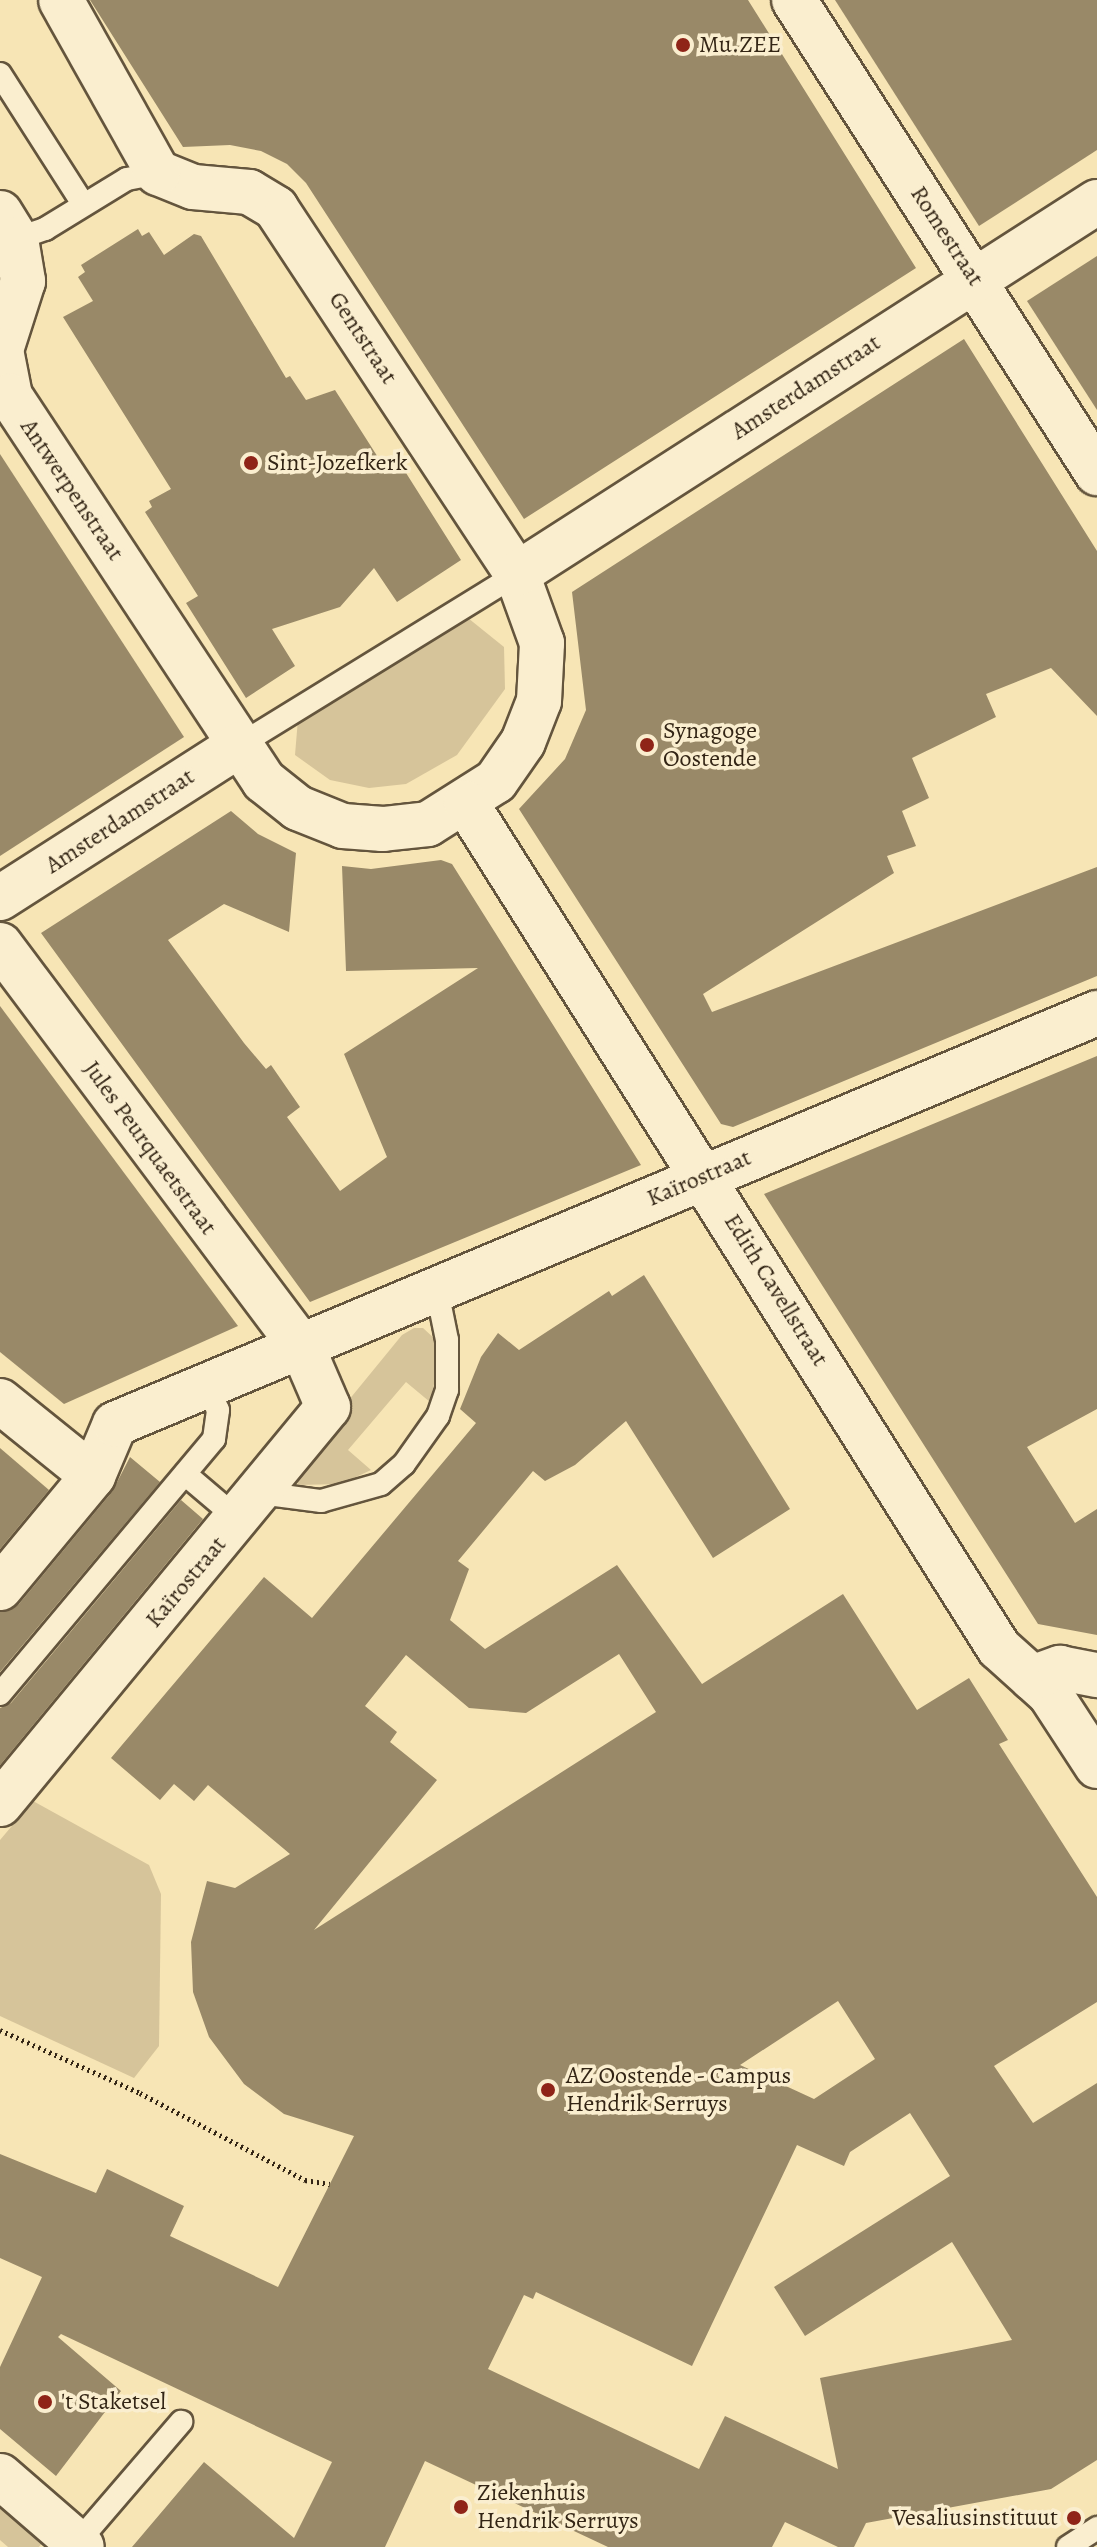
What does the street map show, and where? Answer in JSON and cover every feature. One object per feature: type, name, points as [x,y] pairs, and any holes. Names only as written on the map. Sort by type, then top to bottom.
[{"type":"street","points":[[61,0],[158,173]]},
{"type":"street","name":"Romestraat","points":[[794,0],[1097,473]]},
{"type":"street","name":"Gentstraat","points":[[158,173],[193,187],[249,192],[276,208],[517,574],[542,643],[539,701],[523,742],[496,781],[466,803]]},
{"type":"street","name":"Amsterdamstraat","points":[[517,574],[974,278],[1097,202]]},
{"type":"street","name":"Antwerpenstraat","points":[[8,226],[23,281],[1,350],[10,396],[264,781],[298,808],[343,826],[428,824],[466,803]]},
{"type":"street","name":"Amsterdamstraat","points":[[0,898],[241,744]]},
{"type":"street","name":"Edith Cavellstraat","points":[[466,803],[999,1648],[1050,1694],[1097,1766]]},
{"type":"street","name":"Jules Peurquaetstraat","points":[[0,945],[303,1349]]},
{"type":"street","name":"Kaïrostraat","points":[[0,1588],[93,1476],[115,1424],[303,1349],[704,1176],[1097,1013]]},
{"type":"street","name":"Kaïrostraat","points":[[0,1804],[328,1407],[303,1349]]},
{"type":"street","points":[[0,1401],[93,1476]]},
{"type":"street","points":[[1032,1678],[1060,1668],[1097,1675]]},
{"type":"street","points":[[0,2476],[78,2546]]},
{"type":"lane","points":[[0,74],[83,204]]},
{"type":"lane","points":[[8,226],[45,229],[127,179],[158,173]]},
{"type":"lane","points":[[241,744],[517,574]]},
{"type":"lane","points":[[185,1474],[249,1506],[321,1501],[381,1484],[404,1464],[438,1416],[447,1390],[447,1340],[437,1291]]},
{"type":"lane","points":[[0,1694],[214,1439],[218,1410],[207,1386]]},
{"type":"lane","points":[[78,2546],[181,2422]]},
{"type":"lane","points":[[1068,2547],[1097,2528]]},
{"type":"path","points":[[0,2030],[140,2093],[305,2180],[330,2184]]},
{"type":"shaded area","points":[[468,618],[504,647],[505,689],[457,755],[406,784],[369,788],[330,780],[295,755],[298,719]]},
{"type":"shaded area","points":[[414,1328],[423,1328],[436,1340],[438,1366],[430,1402],[406,1382],[348,1450],[371,1470],[341,1484],[298,1485],[294,1467],[402,1335]]},
{"type":"shaded area","points":[[33,1801],[149,1865],[161,1894],[159,2046],[134,2078],[0,2016],[0,1840]]},
{"type":"shaded area","points":[[0,2499],[46,2538],[39,2547],[8,2547],[0,2540]]},
{"type":"building","points":[[90,0],[748,0],[916,268],[524,519],[306,183],[287,164],[261,151],[230,145],[183,147]]},
{"type":"building","points":[[835,0],[1097,0],[1097,150],[979,226]]},
{"type":"building","name":"Sint-Jozefkerk","points":[[138,229],[142,236],[149,232],[164,255],[194,234],[201,236],[286,378],[290,376],[306,400],[335,390],[388,473],[401,465],[461,560],[397,602],[374,568],[340,607],[272,629],[295,666],[246,698],[186,603],[198,596],[145,512],[152,507],[149,501],[171,489],[63,317],[93,301],[78,277],[85,272],[81,265]]},
{"type":"building","points":[[1097,256],[1097,410],[1027,301]]},
{"type":"building","points":[[964,339],[1097,551],[1097,716],[1051,668],[986,694],[996,717],[912,758],[929,798],[902,811],[916,846],[887,856],[894,873],[703,994],[712,1012],[1097,867],[1097,976],[733,1127],[721,1124],[519,809],[565,759],[586,710],[572,592]]},
{"type":"building","points":[[0,454],[184,737],[0,856]]},
{"type":"building","points":[[231,811],[258,834],[296,853],[289,932],[224,904],[168,940],[244,1043],[266,1069],[271,1065],[300,1107],[287,1117],[340,1191],[387,1157],[344,1054],[478,968],[346,971],[342,866],[371,869],[441,860],[452,864],[641,1165],[310,1302],[41,933]]},
{"type":"building","points":[[0,1006],[238,1326],[64,1404],[0,1352]]},
{"type":"building","points":[[1097,1056],[1097,1409],[1027,1447],[1075,1523],[1097,1509],[1097,1635],[1038,1624],[764,1194]]},
{"type":"building","name":"AZ Oostende - Campus Hendrik Serruys","points":[[644,1275],[790,1509],[713,1558],[626,1421],[575,1465],[545,1481],[533,1471],[458,1561],[469,1569],[450,1620],[485,1649],[617,1565],[702,1684],[843,1594],[917,1710],[969,1678],[1008,1740],[999,1744],[1097,1897],[1097,2002],[994,2066],[1033,2123],[1097,2083],[1097,2460],[1051,2489],[866,2523],[854,2547],[838,2547],[785,2522],[772,2547],[608,2547],[425,2461],[385,2547],[132,2547],[204,2462],[294,2538],[332,2462],[61,2334],[58,2337],[121,2391],[56,2476],[0,2429],[0,2367],[42,2277],[0,2258],[0,2154],[96,2193],[107,2169],[184,2206],[170,2236],[278,2287],[354,2136],[284,2114],[244,2084],[209,2037],[193,1992],[191,1942],[207,1881],[235,1888],[290,1854],[208,1785],[194,1801],[174,1784],[160,1800],[111,1758],[264,1577],[312,1618],[476,1423],[460,1409],[481,1357],[498,1333],[519,1350],[609,1291],[612,1296]],"holes":[[[619,1654],[656,1712],[314,1930],[437,1780],[390,1742],[397,1732],[365,1706],[406,1655],[469,1708],[526,1713]],[[838,2001],[875,2059],[814,2099],[740,2065]],[[910,2113],[950,2176],[774,2287],[805,2336],[952,2242],[1012,2340],[820,2378],[838,2469],[725,2416],[699,2469],[488,2369],[524,2295],[533,2299],[536,2292],[692,2366],[797,2145],[844,2166],[850,2152]]]},
{"type":"building","points":[[0,1448],[49,1490],[0,1549]]},
{"type":"building","points":[[130,1457],[160,1482],[0,1672],[0,1612],[19,1604],[112,1492]]},
{"type":"building","points":[[181,1500],[203,1519],[0,1765],[0,1708],[11,1703]]},
{"type":"place","name":"Mu.ZEE","points":[[683,45]]},
{"type":"place","name":"Sint-Jozefkerk","points":[[251,463]]},
{"type":"place","name":"Synagoge Oostende","points":[[647,745]]},
{"type":"place","name":"AZ Oostende - Campus Hendrik Serruys","points":[[548,2090]]},
{"type":"place","name":"'t Staketsel","points":[[45,2402]]},
{"type":"place","name":"Ziekenhuis Hendrik Serruys","points":[[461,2507]]},
{"type":"place","name":"Vesaliusinstituut","points":[[1074,2518]]}]
